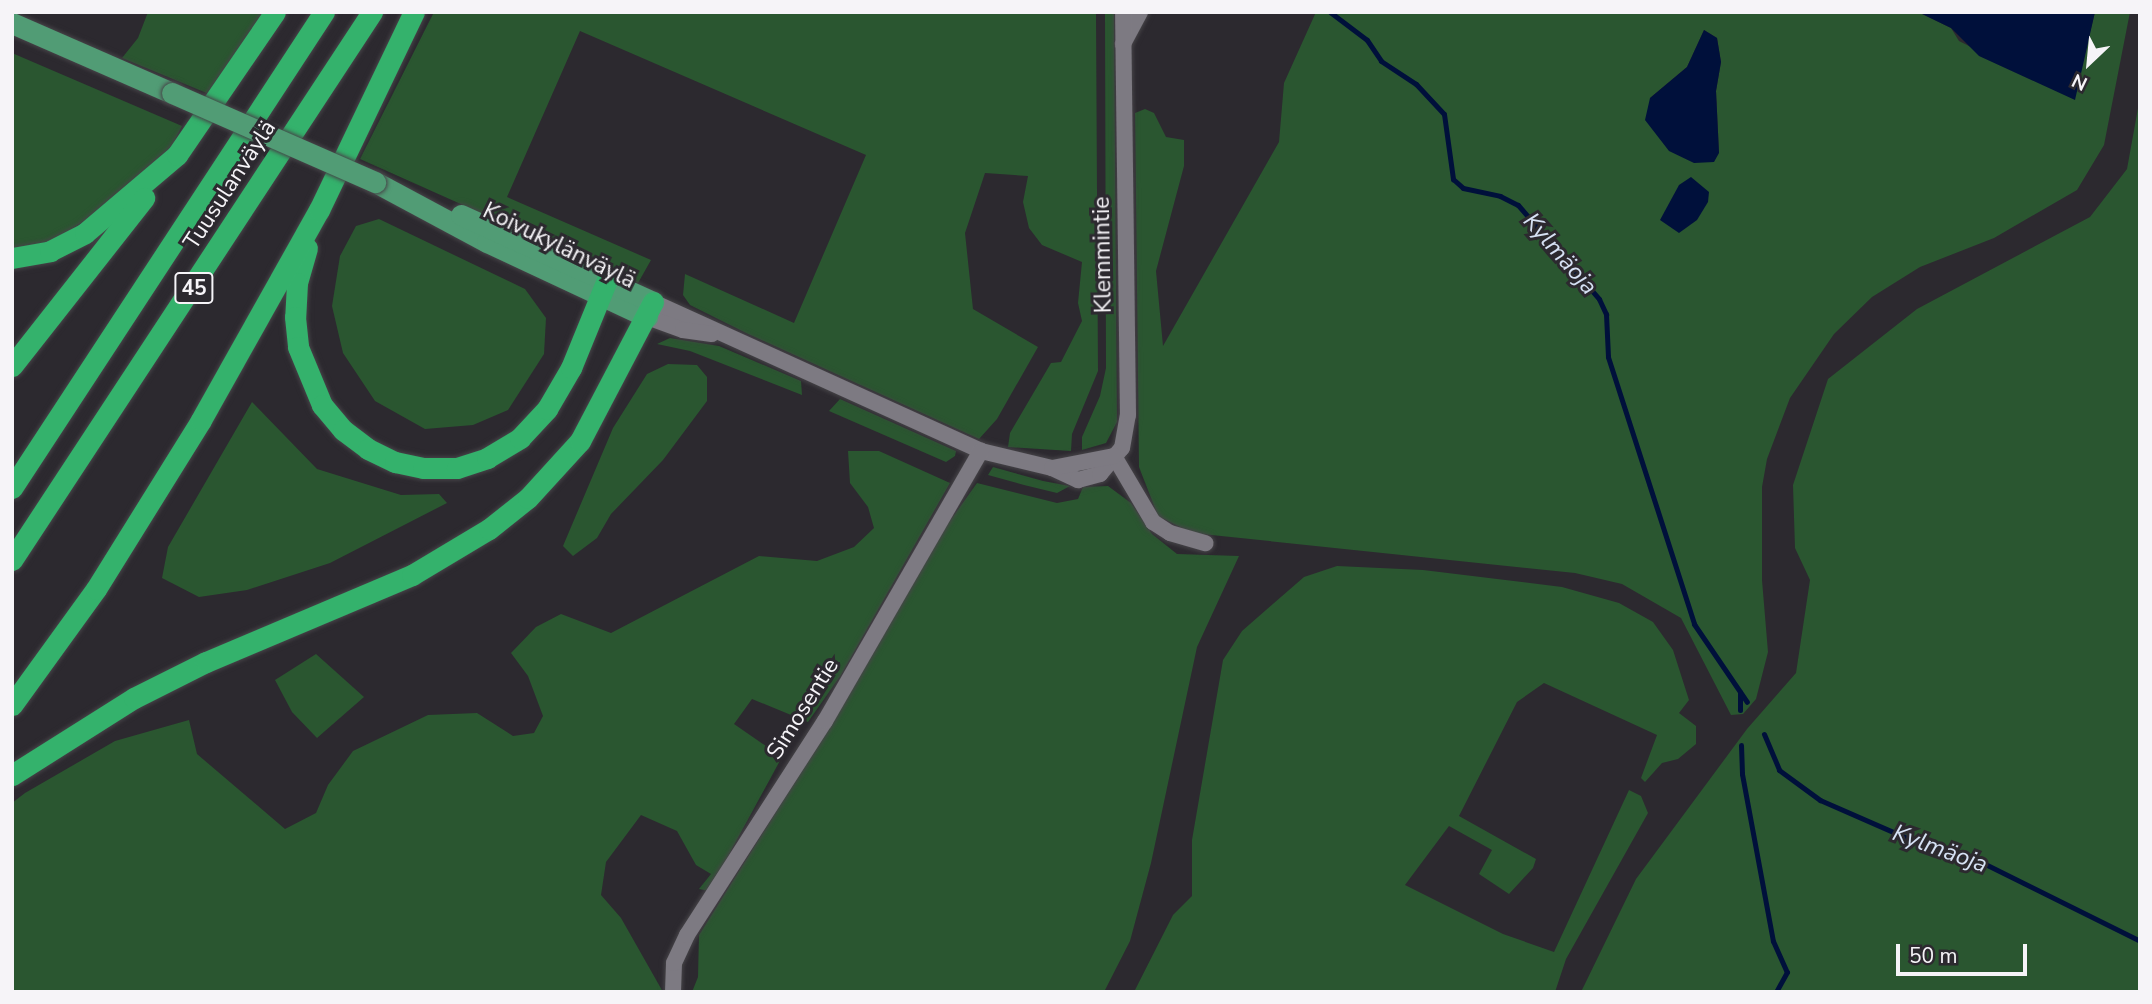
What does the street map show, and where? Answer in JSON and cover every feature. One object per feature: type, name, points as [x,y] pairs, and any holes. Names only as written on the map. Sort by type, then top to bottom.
[{"type":"highway","points":[[12,366],[177,155],[275,12]]},
{"type":"highway","name":"Tuusulanväylä","points":[[12,488],[324,12]]},
{"type":"highway","name":"Tuusulanväylä","points":[[12,560],[372,12]]},
{"type":"highway","points":[[12,705],[96,589],[173,465],[319,210],[414,12]]},
{"type":"highway","points":[[12,258],[50,251],[85,233],[177,155]]},
{"type":"highway","points":[[319,210],[297,283],[298,347],[322,405],[344,430],[395,462],[457,468],[487,458],[520,438],[547,409],[571,368],[604,288]]},
{"type":"highway","points":[[12,775],[134,698],[206,662],[412,575],[489,529],[537,488],[580,441],[650,310]]},
{"type":"main road","name":"Koivukylänväylä","points":[[12,23],[374,182],[494,228],[650,310]]},
{"type":"street","name":"Klemmintie","points":[[1114,456],[1122,448],[1128,415],[1121,49],[1123,12]]},
{"type":"street","name":"Klemmintie","points":[[1121,49],[1140,12]]},
{"type":"street","name":"Koivukylänväylä","points":[[650,310],[683,330],[729,337],[981,451],[1052,468],[1078,480],[1100,474],[1114,456]]},
{"type":"street","name":"Simosentie","points":[[673,992],[674,963],[687,935],[825,721],[981,451]]},
{"type":"street","points":[[1114,456],[1153,522],[1170,533],[1206,543]]},
{"type":"green space","points":[[148,12],[263,12],[209,94],[122,58],[138,38]]},
{"type":"green space","points":[[434,12],[1096,12],[1098,371],[1072,434],[1071,451],[1008,447],[1010,433],[1051,363],[1061,362],[1082,321],[1078,303],[1082,262],[1042,245],[1029,228],[1023,202],[1028,176],[985,173],[965,233],[973,309],[1038,347],[997,419],[979,439],[746,333],[690,305],[683,295],[685,274],[794,323],[866,155],[580,31],[507,197],[651,260],[638,283],[360,159]]},
{"type":"green space","points":[[1105,12],[1114,12],[1117,422],[1106,443],[1082,450],[1082,437],[1100,396],[1106,368]]},
{"type":"green space","points":[[1316,12],[1918,12],[1951,28],[1959,41],[2074,99],[2095,12],[2130,12],[2104,145],[2077,190],[1994,238],[1920,267],[1872,297],[1834,334],[1790,398],[1767,459],[1762,487],[1762,580],[1768,652],[1756,699],[1743,714],[1731,715],[1681,618],[1622,584],[1575,573],[1192,533],[1158,516],[1139,467],[1135,113],[1145,109],[1154,113],[1166,137],[1184,140],[1184,166],[1156,271],[1163,346],[1279,142],[1284,83]],"holes":[[[1704,30],[1717,38],[1721,62],[1716,91],[1719,153],[1650,98],[1687,67]]]},
{"type":"green space","points":[[12,53],[182,126],[172,146],[107,207],[52,241],[12,249]]},
{"type":"green space","points":[[2140,97],[2140,992],[1581,992],[1636,879],[1747,729],[1796,673],[1810,580],[1795,548],[1793,485],[1828,379],[1917,309],[2090,217],[2127,169]]},
{"type":"green space","points":[[379,219],[525,289],[546,318],[544,354],[508,410],[473,425],[425,429],[375,401],[343,353],[332,306],[340,256],[356,226]]},
{"type":"green space","points":[[670,338],[719,346],[801,381],[802,395],[690,351],[657,344]]},
{"type":"green space","points":[[668,364],[697,365],[707,377],[707,401],[663,460],[611,514],[597,538],[573,556],[563,546],[613,428],[647,374]]},
{"type":"green space","points":[[840,399],[956,451],[955,456],[946,462],[829,411]]},
{"type":"green space","points":[[252,402],[317,469],[401,495],[439,494],[447,503],[330,563],[247,590],[199,597],[162,578],[168,547]]},
{"type":"green space","points":[[848,451],[879,451],[950,483],[841,675],[808,722],[752,699],[734,724],[782,757],[709,891],[699,889],[711,874],[696,865],[677,831],[641,815],[606,862],[601,895],[621,918],[663,992],[12,992],[12,803],[25,793],[115,741],[189,720],[197,754],[285,829],[316,813],[328,785],[353,751],[428,715],[477,713],[513,736],[534,733],[543,716],[528,676],[511,653],[536,627],[561,614],[611,633],[759,556],[817,561],[854,547],[874,528],[868,507],[850,483]]},
{"type":"green space","points":[[993,467],[1070,486],[1057,493],[1024,485],[988,475]]},
{"type":"green space","points":[[977,483],[1057,503],[1078,499],[1083,487],[1108,486],[1131,503],[1152,534],[1177,554],[1239,556],[1197,647],[1151,863],[1130,941],[1104,992],[692,992],[698,977],[699,935],[849,695],[932,546]]},
{"type":"green space","points":[[1337,566],[1423,570],[1562,587],[1619,603],[1653,622],[1673,650],[1689,700],[1679,713],[1696,726],[1696,744],[1678,759],[1662,763],[1645,782],[1641,778],[1657,735],[1544,683],[1517,702],[1459,816],[1536,859],[1533,868],[1509,894],[1479,874],[1492,850],[1449,826],[1405,885],[1503,934],[1554,952],[1629,790],[1641,796],[1648,813],[1566,959],[1555,992],[1134,992],[1173,915],[1192,896],[1192,840],[1223,660],[1242,631],[1304,577]]},
{"type":"green space","points":[[316,654],[364,697],[317,738],[292,712],[275,680]]},
{"type":"water","points":[[1918,12],[2095,12],[2075,100],[1979,56],[1951,28]]},
{"type":"water","points":[[1704,30],[1717,38],[1721,62],[1716,91],[1719,153],[1714,162],[1694,163],[1669,151],[1645,120],[1650,98],[1687,67]]},
{"type":"water","points":[[1691,177],[1709,192],[1708,202],[1697,220],[1679,233],[1660,220],[1679,185]]},
{"type":"waterway","name":"Kylmäoja","points":[[1330,12],[1367,40],[1381,61],[1416,84],[1444,114],[1453,179],[1463,188],[1500,196],[1518,205],[1599,299],[1606,314],[1608,357],[1694,624],[1747,702]]},
{"type":"waterway","name":"Kylmäoja","points":[[1740,692],[1740,710]]},
{"type":"waterway","name":"Kylmäoja","points":[[1764,734],[1779,770],[1820,800],[1932,849],[1971,857],[2140,941]]},
{"type":"waterway","name":"Kylmäoja","points":[[1741,745],[1742,774],[1773,941],[1787,972],[1776,992]]}]
